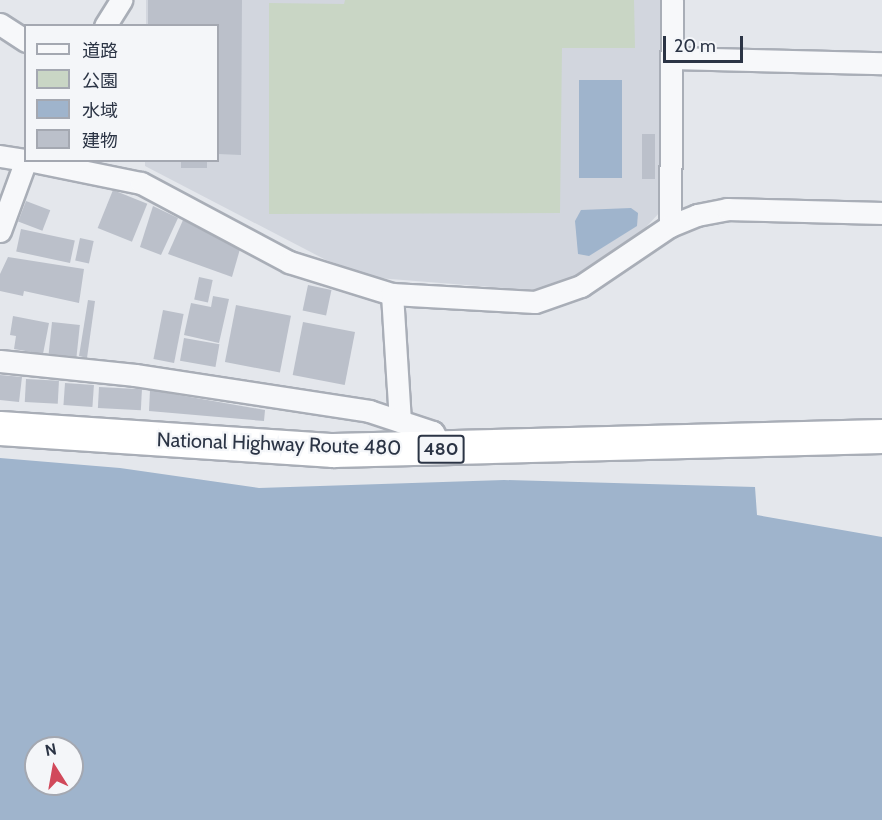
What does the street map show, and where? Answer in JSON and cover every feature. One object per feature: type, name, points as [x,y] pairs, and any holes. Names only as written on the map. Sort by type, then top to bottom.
[{"type":"highway","name":"National Highway Route 480","points":[[0,428],[333,450],[882,436]]},
{"type":"street","points":[[106,24],[121,0]]},
{"type":"street","points":[[670,226],[672,0]]},
{"type":"street","points":[[0,24],[24,40]]},
{"type":"street","points":[[672,58],[882,63]]},
{"type":"street","points":[[0,156],[24,160]]},
{"type":"street","points":[[0,231],[25,162]]},
{"type":"street","points":[[36,162],[141,183],[289,262],[392,294],[535,302],[559,297],[620,263],[670,226],[727,209],[882,213]]},
{"type":"street","points":[[392,294],[400,421]]},
{"type":"street","points":[[0,361],[135,375],[369,411],[433,432],[442,449]]},
{"type":"shaded area","points":[[146,0],[661,0],[661,211],[634,240],[560,284],[529,290],[378,278],[326,260],[145,166],[145,162],[219,162],[219,24],[146,24]]},
{"type":"green space","points":[[345,0],[634,0],[635,48],[562,48],[560,213],[269,214],[269,3],[344,4]]},
{"type":"water","points":[[579,80],[622,80],[622,178],[579,178]]},
{"type":"water","points":[[631,208],[638,213],[637,226],[589,256],[578,254],[575,221],[581,210]]},
{"type":"water","points":[[0,458],[120,468],[259,488],[504,480],[755,487],[757,515],[882,537],[882,820],[0,820]]},
{"type":"building","points":[[148,0],[242,0],[241,155],[219,154],[219,24],[148,24]]},
{"type":"building","points":[[642,134],[655,134],[655,179],[642,179]]},
{"type":"building","points":[[181,162],[207,162],[207,168],[181,168]]},
{"type":"building","points":[[113,190],[147,204],[132,242],[98,228]]},
{"type":"building","points":[[26,201],[50,210],[42,231],[18,222]]},
{"type":"building","points":[[153,206],[178,218],[161,255],[140,247]]},
{"type":"building","points":[[183,220],[240,249],[232,277],[168,254]]},
{"type":"building","points":[[21,229],[75,240],[70,263],[16,251]]},
{"type":"building","points":[[80,238],[94,241],[89,263],[75,260]]},
{"type":"building","points":[[8,257],[84,269],[79,303],[24,291],[23,296],[0,291],[0,274]]},
{"type":"building","points":[[199,277],[213,280],[208,302],[194,299]]},
{"type":"building","points":[[308,285],[331,290],[326,315],[303,310]]},
{"type":"building","points":[[213,296],[229,299],[219,343],[184,335],[191,303],[211,307]]},
{"type":"building","points":[[88,300],[95,301],[87,358],[79,356]]},
{"type":"building","points":[[236,305],[291,316],[280,373],[225,362]]},
{"type":"building","points":[[163,310],[184,314],[174,363],[153,359]]},
{"type":"building","points":[[13,316],[49,323],[43,354],[14,349],[16,336],[10,335]]},
{"type":"building","points":[[52,322],[80,325],[77,357],[49,354]]},
{"type":"building","points":[[303,322],[355,332],[345,385],[293,375]]},
{"type":"building","points":[[184,338],[219,344],[215,367],[180,361]]},
{"type":"building","points":[[0,375],[22,377],[19,402],[0,400]]},
{"type":"building","points":[[26,379],[59,381],[58,404],[25,402]]},
{"type":"building","points":[[65,383],[94,385],[92,407],[63,405]]},
{"type":"building","points":[[99,387],[142,389],[141,410],[98,408]]},
{"type":"building","points":[[150,390],[265,410],[264,421],[149,411]]}]
